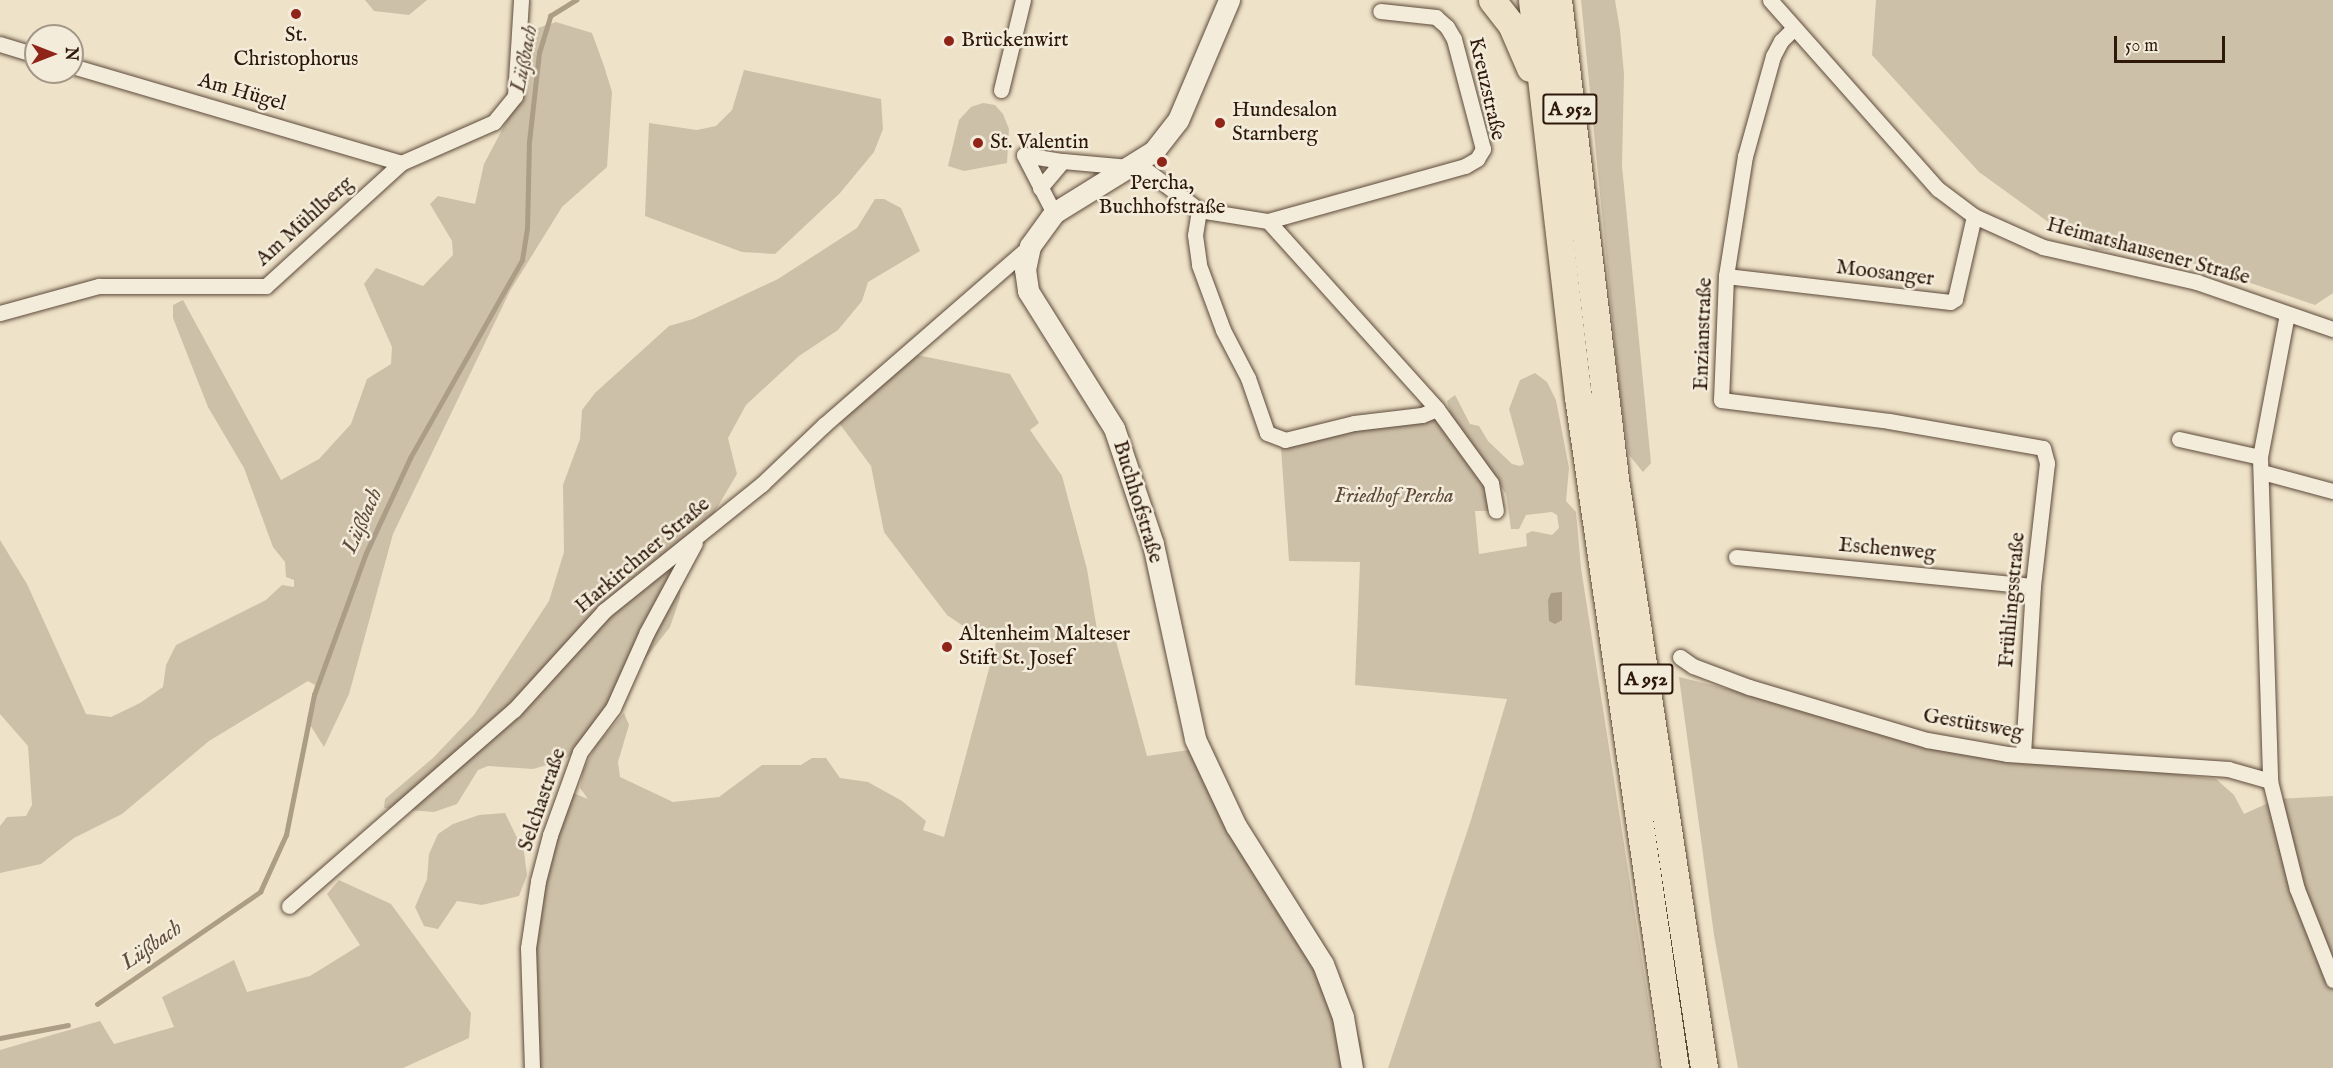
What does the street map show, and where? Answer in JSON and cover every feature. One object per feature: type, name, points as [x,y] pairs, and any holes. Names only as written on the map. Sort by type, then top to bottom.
[{"type":"highway","points":[[1492,0],[1524,49],[1547,139]]},
{"type":"highway","name":"A 952","points":[[1532,0],[1578,397],[1675,1068]]},
{"type":"highway","name":"A 952","points":[[1558,0],[1617,492],[1704,1068]]},
{"type":"main road","name":"Buchhofstraße","points":[[1228,0],[1178,120],[1154,151],[1054,213],[1030,246],[1025,269],[1028,291],[1114,428],[1133,477],[1153,544],[1190,720],[1203,759],[1236,826],[1323,964],[1343,1017],[1353,1068]]},
{"type":"street","name":"Am Mühlberg","points":[[0,313],[99,286],[266,286],[401,163],[494,122],[515,96],[521,0]]},
{"type":"street","points":[[1001,90],[1023,0]]},
{"type":"street","name":"Heimatshausener Straße","points":[[1770,0],[1938,189],[1974,216],[2043,247],[2187,280],[2333,329]]},
{"type":"street","name":"Kreuzstraße","points":[[1133,165],[1199,210],[1268,221],[1465,166],[1477,159],[1483,149],[1448,27],[1436,18],[1380,11]]},
{"type":"street","name":"Enzianstraße","points":[[1794,29],[1781,41],[1773,56],[1745,156],[1726,276],[1721,400],[1889,421],[2043,448]]},
{"type":"street","points":[[0,44],[24,51]]},
{"type":"street","name":"Am Hügel","points":[[84,70],[401,163]]},
{"type":"street","points":[[1054,213],[1024,155],[1063,161],[1133,165]]},
{"type":"street","points":[[1040,188],[1063,161]]},
{"type":"street","points":[[1199,210],[1195,235],[1199,265],[1268,433],[1274,439],[1285,440],[1354,423],[1422,415],[1437,409]]},
{"type":"street","name":"Moosanger","points":[[1726,276],[1950,302],[1955,298],[1974,216]]},
{"type":"street","points":[[1268,221],[1437,409],[1491,483],[1496,512]]},
{"type":"street","name":"Harkirchner Straße","points":[[290,906],[514,710],[603,611],[698,537],[1030,246]]},
{"type":"street","points":[[2287,314],[2261,464],[2262,596],[2270,781],[2297,889],[2333,980]]},
{"type":"street","points":[[2179,439],[2261,464],[2333,490]]},
{"type":"street","name":"Frühlingsstraße","points":[[2023,755],[2033,586],[2047,463],[2043,448]]},
{"type":"street","name":"Selchastraße","points":[[532,1068],[528,948],[538,881],[550,835],[580,752],[613,708],[647,632],[698,537]]},
{"type":"street","name":"Eschenweg","points":[[1736,557],[2033,586]]},
{"type":"street","name":"Gestütsweg","points":[[1680,657],[1693,666],[1749,687],[1927,740],[2023,755],[2228,769],[2270,781]]},
{"type":"green space","points":[[365,0],[427,0],[409,15],[374,11]]},
{"type":"green space","points":[[1581,0],[1615,0],[1620,30],[1624,74],[1622,166],[1651,463],[1643,472],[1629,455],[1619,388]]},
{"type":"green space","points":[[1876,0],[2333,0],[2333,293],[2315,305],[2177,258],[2144,251],[2096,250],[2051,224],[1979,172],[1872,55]]},
{"type":"green space","points":[[556,22],[592,33],[604,66],[612,92],[607,167],[562,207],[510,291],[393,534],[349,694],[324,747],[307,720],[315,685],[308,681],[209,741],[122,814],[74,838],[41,864],[0,873],[0,826],[7,817],[26,816],[32,805],[28,746],[0,714],[0,540],[27,584],[86,714],[111,717],[140,703],[163,687],[166,665],[176,645],[266,600],[282,585],[294,587],[294,580],[286,577],[285,562],[273,547],[244,468],[208,407],[173,318],[173,305],[183,300],[281,480],[319,459],[351,424],[367,379],[391,364],[392,347],[364,284],[376,268],[423,286],[453,255],[452,241],[430,204],[438,196],[475,204],[484,164],[522,92],[529,31]]},
{"type":"green space","points":[[744,70],[881,99],[883,129],[874,152],[840,193],[775,254],[742,252],[645,216],[649,123],[697,130],[716,126],[732,110]]},
{"type":"green space","points":[[983,103],[995,105],[1003,114],[1009,129],[1007,163],[964,171],[948,166],[959,120],[971,107]]},
{"type":"green space","points":[[875,199],[884,199],[901,208],[920,251],[868,282],[862,301],[838,330],[799,356],[746,405],[728,438],[737,474],[681,569],[680,598],[670,627],[621,690],[584,748],[561,761],[533,769],[488,766],[478,770],[457,804],[434,812],[384,808],[385,799],[433,758],[474,715],[549,601],[564,552],[563,485],[580,439],[582,410],[595,393],[669,326],[693,319],[778,279],[857,228]]},
{"type":"green space","points":[[917,355],[1010,374],[1039,423],[1030,430],[1062,476],[1087,569],[1099,642],[1116,641],[1147,756],[1210,747],[1248,826],[1327,949],[1346,991],[1361,1043],[1364,1068],[535,1068],[530,1021],[538,881],[571,792],[588,799],[580,788],[583,771],[595,747],[624,713],[629,725],[618,762],[620,777],[673,802],[719,797],[762,765],[801,765],[812,758],[826,758],[840,778],[868,782],[902,801],[926,821],[923,830],[944,837],[997,639],[966,628],[947,615],[884,532],[871,466],[839,423]]},
{"type":"green space","name":"Friedhof Percha","points":[[1535,373],[1547,382],[1556,400],[1569,468],[1566,501],[1576,512],[1581,568],[1659,1068],[1388,1068],[1470,823],[1507,699],[1355,685],[1360,562],[1289,561],[1281,448],[1354,427],[1435,417],[1485,487],[1489,511],[1475,511],[1479,554],[1527,546],[1526,534],[1532,531],[1552,535],[1559,528],[1557,515],[1552,512],[1526,515],[1519,529],[1511,529],[1506,494],[1450,413],[1447,401],[1455,395],[1470,424],[1479,426],[1488,441],[1512,464],[1520,466],[1524,464],[1509,409],[1520,380]]},
{"type":"green space","points":[[1679,677],[1799,706],[1906,742],[2216,779],[2234,795],[2244,814],[2277,799],[2333,796],[2333,1068],[1738,1068],[1714,935]]},
{"type":"green space","points":[[505,813],[524,852],[527,875],[519,896],[482,905],[457,901],[438,929],[424,926],[415,907],[427,879],[429,854],[438,834],[453,824],[479,815]]},
{"type":"green space","points":[[339,880],[391,904],[471,1013],[469,1038],[403,1068],[0,1068],[0,1050],[100,1021],[114,1044],[174,1027],[162,997],[234,960],[247,992],[310,976],[360,945],[327,894]]},
{"type":"shaded area","points":[[1562,592],[1562,620],[1555,624],[1549,621],[1548,600],[1551,593]]},
{"type":"waterway","name":"Lüßbach","points":[[97,1004],[260,892],[286,835],[314,695],[366,553],[410,458],[522,260],[527,229],[529,142],[539,53],[550,16],[576,0]]},
{"type":"waterway","name":"Lüßbach","points":[[0,1038],[68,1025]]},
{"type":"place","name":"St. Christophorus","points":[[296,14]]},
{"type":"place","name":"Brückenwirt","points":[[949,41]]},
{"type":"place","name":"Hundesalon Starnberg","points":[[1220,123]]},
{"type":"place","name":"St. Valentin","points":[[978,143]]},
{"type":"place","name":"Percha, Buchhofstraße","points":[[1162,162]]},
{"type":"place","name":"Altenheim Malteser Stift St. Josef","points":[[947,647]]}]
